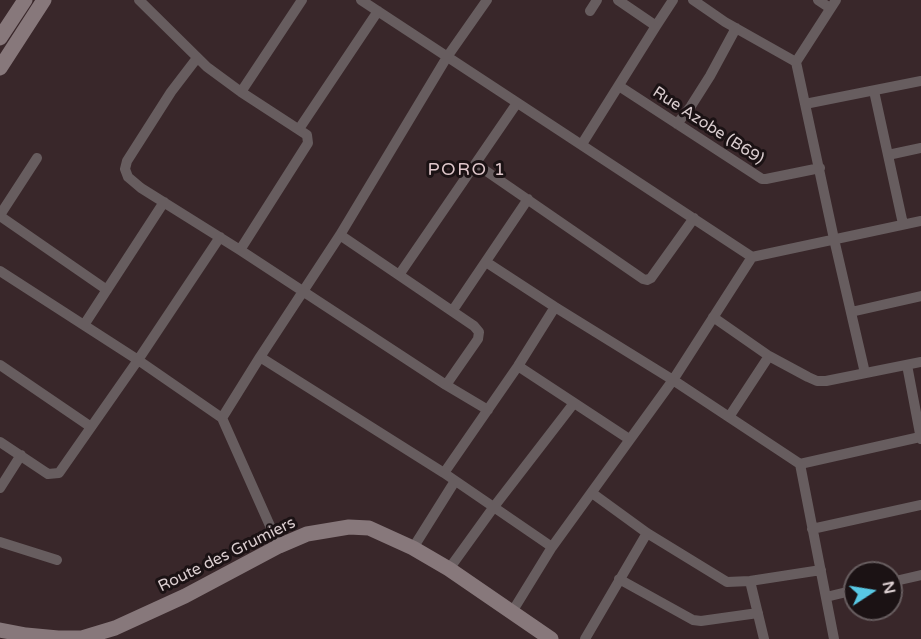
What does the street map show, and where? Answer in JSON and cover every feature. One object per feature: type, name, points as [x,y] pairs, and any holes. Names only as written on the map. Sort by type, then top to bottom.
[{"type":"main road","points":[[0,38],[25,0]]},
{"type":"main road","points":[[0,68],[44,0]]},
{"type":"main road","name":"Route des Grumiers","points":[[0,630],[26,635],[82,638],[115,628],[185,596],[279,546],[307,534],[349,526],[369,528],[413,548],[449,569],[551,639]]},
{"type":"street","points":[[139,0],[197,58],[241,92],[307,135],[308,143],[240,250]]},
{"type":"street","points":[[241,92],[302,0]]},
{"type":"street","points":[[361,0],[752,257]]},
{"type":"street","points":[[222,418],[340,235],[447,57],[487,0]]},
{"type":"street","points":[[590,12],[597,0]]},
{"type":"street","points":[[618,0],[656,26]]},
{"type":"street","points":[[582,144],[673,0]]},
{"type":"street","points":[[693,0],[736,28],[796,62]]},
{"type":"street","points":[[818,0],[833,4],[796,62],[865,373]]},
{"type":"street","points":[[299,129],[378,11]]},
{"type":"street","points":[[677,124],[710,76],[736,28]]},
{"type":"street","points":[[197,58],[171,92],[127,161],[125,169],[128,177],[446,385],[488,410]]},
{"type":"street","points":[[805,104],[921,81]]},
{"type":"street","name":"Rue Azobe (B69)","points":[[619,86],[762,179],[820,168]]},
{"type":"street","points":[[874,91],[903,224]]},
{"type":"street","points":[[399,275],[517,103]]},
{"type":"street","points":[[888,155],[921,148]]},
{"type":"street","points":[[37,158],[0,215],[107,290]]},
{"type":"street","points":[[476,164],[647,280],[651,278],[694,218]]},
{"type":"street","points":[[453,310],[528,199]]},
{"type":"street","points":[[84,325],[164,202]]},
{"type":"street","points":[[512,612],[552,547],[673,380],[752,257],[921,220]]},
{"type":"street","points":[[340,235],[453,310],[479,332],[478,339],[446,385]]},
{"type":"street","points":[[0,442],[48,474],[59,473],[220,237]]},
{"type":"street","points":[[486,262],[555,308],[673,380],[800,464],[921,438],[907,365]]},
{"type":"street","points":[[0,271],[138,360],[222,418],[279,546]]},
{"type":"street","points":[[851,312],[921,296]]},
{"type":"street","points":[[444,473],[555,308]]},
{"type":"street","points":[[713,317],[769,356],[817,381],[921,362]]},
{"type":"street","points":[[729,417],[769,356]]},
{"type":"street","points":[[260,357],[444,473],[552,547]]},
{"type":"street","points":[[0,365],[91,427]]},
{"type":"street","points":[[518,366],[629,440]]},
{"type":"street","points":[[449,569],[574,403]]},
{"type":"street","points":[[0,488],[21,455]]},
{"type":"street","points":[[800,464],[834,639]]},
{"type":"street","points":[[413,548],[455,481]]},
{"type":"street","points":[[592,493],[647,533],[727,582],[750,581],[821,570]]},
{"type":"street","points":[[812,529],[921,505]]},
{"type":"street","points":[[585,639],[647,533]]},
{"type":"street","points":[[0,542],[57,560]]},
{"type":"street","points":[[903,579],[921,575]]},
{"type":"street","points":[[620,579],[693,620],[701,621],[758,613]]},
{"type":"street","points":[[750,581],[764,639]]},
{"type":"street","points":[[826,597],[843,593]]},
{"type":"district","name":"PORO 1","points":[[467,170]]}]
